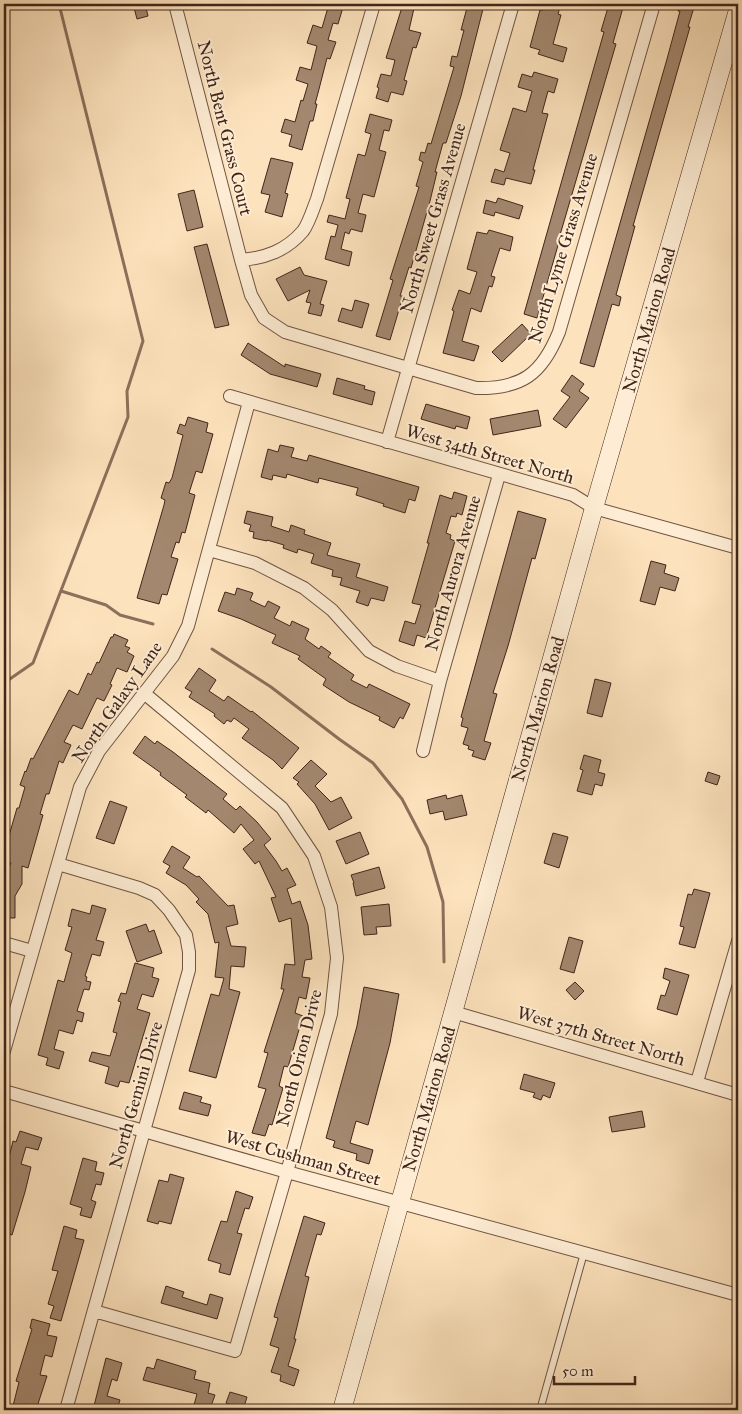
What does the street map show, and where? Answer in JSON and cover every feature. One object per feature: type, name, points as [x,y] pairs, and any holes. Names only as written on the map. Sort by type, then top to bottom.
[{"type":"main road","name":"North Marion Road","points":[[342,1410],[594,508],[738,10]]},
{"type":"street","name":"North Bent Grass Court","points":[[175,4],[241,260],[251,295],[264,318],[285,332],[408,368]]},
{"type":"street","points":[[241,260],[262,258],[283,249],[303,230],[317,199],[374,4]]},
{"type":"street","name":"North Sweet Grass Avenue","points":[[387,442],[513,4]]},
{"type":"street","name":"North Lyme Grass Avenue","points":[[408,368],[476,388],[506,387],[524,379],[538,369],[551,351],[654,4]]},
{"type":"street","name":"West 34th Street North","points":[[230,396],[573,495],[594,508],[738,548]]},
{"type":"street","name":"North Galaxy Lane","points":[[4,1051],[80,787],[99,751],[173,656],[188,626],[249,402]]},
{"type":"street","name":"North Aurora Avenue","points":[[423,751],[440,681],[499,475]]},
{"type":"street","points":[[209,550],[255,563],[304,588],[332,610],[370,652],[397,666],[440,681]]},
{"type":"street","name":"North Orion Drive","points":[[94,1311],[235,1351],[331,1014],[337,958],[331,907],[314,856],[282,808],[144,693]]},
{"type":"street","name":"North Gemini Drive","points":[[58,864],[139,888],[155,895],[169,910],[186,935],[189,952],[189,970],[66,1410]]},
{"type":"street","points":[[697,1082],[738,941]]},
{"type":"street","points":[[4,943],[32,951]]},
{"type":"street","name":"West 37th Street North","points":[[454,1012],[738,1094]]},
{"type":"street","name":"West Cushman Street","points":[[4,1091],[287,1172],[738,1295]]},
{"type":"lane","points":[[540,1410],[584,1253]]},
{"type":"building","points":[[133,4],[145,4],[148,16],[137,19]]},
{"type":"building","points":[[329,4],[344,4],[338,24],[333,23],[328,40],[336,42],[330,59],[327,58],[315,104],[317,104],[313,121],[310,121],[302,150],[289,146],[292,135],[281,132],[285,119],[295,122],[301,100],[303,101],[308,84],[296,80],[300,67],[311,70],[317,46],[307,43],[313,25],[322,28]]},
{"type":"building","points":[[403,4],[415,4],[409,30],[421,33],[416,48],[413,47],[404,80],[407,81],[403,95],[391,92],[388,102],[376,98],[379,88],[377,87],[381,74],[391,76],[395,60],[386,58]]},
{"type":"building","points":[[468,4],[484,5],[461,96],[446,143],[443,143],[430,201],[411,268],[409,267],[400,296],[403,296],[390,340],[376,336],[393,280],[390,279],[419,187],[416,186],[423,162],[419,160],[421,152],[425,153],[428,143],[431,144],[454,67],[450,66],[452,56],[457,57],[464,30],[461,30]]},
{"type":"building","points":[[545,4],[561,4],[558,14],[561,15],[553,44],[567,48],[563,62],[538,54],[540,50],[530,47],[540,10],[543,10]]},
{"type":"building","points":[[609,4],[624,4],[613,43],[616,44],[537,318],[524,314],[604,32],[601,31]]},
{"type":"building","points":[[680,4],[695,4],[688,27],[690,27],[633,226],[635,226],[616,295],[621,297],[619,306],[612,304],[594,367],[580,363],[667,59],[680,11],[678,11]]},
{"type":"building","points":[[534,72],[558,79],[554,93],[548,91],[542,113],[548,114],[531,184],[506,178],[504,185],[491,182],[495,169],[504,172],[510,153],[500,150],[513,108],[526,112],[532,91],[518,87],[522,74],[532,77]]},
{"type":"building","points":[[370,114],[392,120],[389,131],[384,130],[379,150],[386,152],[374,197],[363,194],[358,213],[366,215],[362,232],[351,229],[349,234],[345,232],[341,249],[352,252],[349,266],[325,259],[331,236],[335,237],[338,225],[327,222],[329,215],[345,219],[350,199],[346,198],[358,154],[365,156],[371,134],[365,132]]},
{"type":"building","points":[[271,158],[293,163],[285,193],[288,194],[282,217],[265,212],[270,195],[261,193]]},
{"type":"building","points":[[194,190],[203,227],[187,231],[178,194]]},
{"type":"building","points":[[498,198],[523,206],[519,219],[495,212],[494,216],[483,213],[486,200],[496,203]]},
{"type":"building","points":[[489,230],[513,237],[510,251],[500,248],[491,276],[495,277],[492,287],[489,286],[481,312],[471,308],[462,341],[479,346],[474,361],[443,353],[454,311],[452,310],[459,290],[470,294],[477,272],[467,269],[477,232],[487,234]]},
{"type":"building","points":[[207,244],[229,325],[215,328],[194,247]]},
{"type":"building","points":[[300,267],[304,275],[327,281],[320,304],[324,305],[321,316],[308,313],[311,303],[306,302],[310,290],[288,301],[276,279]]},
{"type":"building","points":[[355,300],[369,304],[362,328],[338,321],[342,308],[352,311]]},
{"type":"building","points":[[522,324],[531,334],[502,362],[492,352]]},
{"type":"building","points":[[248,343],[285,367],[285,364],[321,374],[317,387],[270,374],[241,355]]},
{"type":"building","points":[[572,375],[584,384],[579,391],[589,398],[566,428],[553,419],[570,397],[561,391]]},
{"type":"building","points":[[337,378],[365,386],[364,389],[375,392],[372,405],[333,394]]},
{"type":"building","points":[[426,404],[470,417],[467,429],[456,426],[455,429],[421,419]]},
{"type":"building","points":[[538,410],[541,426],[493,435],[490,419]]},
{"type":"building","points":[[188,417],[208,423],[206,432],[213,434],[202,473],[196,471],[189,493],[195,495],[185,533],[182,532],[179,543],[176,542],[171,557],[178,559],[167,595],[162,594],[159,604],[137,598],[164,505],[165,500],[161,498],[166,482],[169,483],[172,478],[183,435],[177,433],[180,424],[185,426]]},
{"type":"building","points":[[280,445],[294,448],[291,457],[307,461],[309,455],[419,487],[415,501],[409,499],[405,513],[356,495],[358,488],[319,478],[318,483],[287,474],[286,478],[273,475],[272,480],[261,477],[268,449],[278,452]]},
{"type":"building","points":[[454,492],[467,496],[462,515],[457,513],[456,517],[451,516],[446,533],[451,535],[450,539],[455,541],[426,638],[417,635],[414,646],[399,641],[405,621],[415,624],[421,605],[412,603],[440,495],[452,499]]},
{"type":"building","points":[[247,511],[273,517],[271,526],[289,532],[291,525],[305,530],[304,534],[331,543],[327,555],[360,564],[356,577],[388,587],[384,601],[371,598],[368,606],[356,602],[360,591],[340,585],[342,578],[332,576],[333,570],[311,563],[314,554],[298,549],[297,553],[283,548],[284,545],[253,538],[254,532],[249,531],[251,525],[244,523]]},
{"type":"building","points":[[518,511],[546,519],[535,559],[532,558],[493,693],[497,694],[484,741],[491,743],[485,760],[472,756],[474,751],[468,749],[469,746],[463,744],[468,728],[461,726],[463,718],[461,717]]},
{"type":"building","points":[[651,561],[666,565],[664,573],[679,578],[675,591],[660,587],[655,605],[640,601]]},
{"type":"building","points":[[237,588],[253,593],[250,600],[265,607],[268,601],[280,607],[274,618],[290,626],[292,621],[309,629],[305,639],[319,649],[321,646],[331,653],[328,657],[354,675],[351,680],[367,688],[369,684],[410,704],[403,719],[400,717],[394,728],[379,720],[380,717],[349,702],[323,685],[326,679],[298,659],[300,656],[272,643],[276,635],[218,611],[225,592],[235,595]]},
{"type":"building","points":[[114,634],[128,640],[125,646],[130,648],[127,652],[134,656],[127,672],[117,668],[110,684],[112,685],[104,701],[97,698],[82,729],[73,725],[64,742],[71,745],[63,763],[59,761],[49,794],[46,794],[40,814],[43,815],[28,868],[22,866],[22,884],[15,896],[15,918],[4,918],[4,876],[11,863],[4,861],[4,853],[25,787],[20,785],[25,771],[69,690],[78,695],[88,673],[91,675],[97,662],[99,663]]},
{"type":"building","points":[[199,668],[216,680],[209,691],[224,701],[228,696],[252,711],[299,748],[282,769],[273,760],[242,738],[249,729],[234,718],[231,722],[227,720],[224,724],[214,716],[215,714],[189,697],[192,692],[185,688]]},
{"type":"building","points":[[595,679],[611,683],[602,717],[587,713]]},
{"type":"building","points":[[145,736],[155,744],[157,741],[173,752],[227,794],[223,799],[236,810],[240,806],[257,822],[271,839],[264,845],[282,871],[287,868],[296,885],[287,889],[292,904],[300,901],[308,925],[312,959],[305,960],[302,977],[310,978],[306,999],[299,997],[295,1013],[303,1016],[288,1067],[284,1066],[279,1086],[283,1088],[272,1125],[269,1124],[265,1136],[252,1133],[266,1089],[258,1087],[268,1053],[264,1052],[284,989],[281,989],[285,964],[295,965],[291,918],[279,922],[271,898],[276,897],[259,861],[255,864],[243,849],[254,840],[241,824],[234,833],[208,810],[206,813],[185,797],[187,795],[133,753]]},
{"type":"building","points":[[584,755],[601,760],[598,772],[605,774],[602,786],[595,784],[592,795],[577,791],[583,770],[580,769]]},
{"type":"building","points":[[311,760],[327,774],[315,786],[331,802],[341,797],[352,818],[329,830],[315,804],[297,784],[299,782],[293,778]]},
{"type":"building","points":[[708,772],[720,776],[717,785],[705,781]]},
{"type":"building","points":[[446,795],[447,799],[462,795],[467,815],[445,820],[443,811],[430,814],[427,800]]},
{"type":"building","points":[[110,801],[127,807],[114,844],[96,838]]},
{"type":"building","points":[[360,832],[369,854],[346,864],[336,841]]},
{"type":"building","points":[[553,833],[568,837],[559,868],[544,863]]},
{"type":"building","points":[[172,846],[190,857],[183,868],[197,877],[199,876],[228,906],[234,905],[238,924],[226,927],[231,946],[246,947],[244,967],[231,966],[229,989],[240,992],[216,1078],[189,1071],[211,994],[219,996],[224,978],[215,977],[219,942],[215,943],[208,914],[196,902],[199,899],[186,885],[166,873],[170,866],[163,862]]},
{"type":"building","points":[[379,867],[385,888],[356,896],[351,875]]},
{"type":"building","points":[[694,889],[710,893],[695,948],[679,944],[684,927],[680,926],[688,894],[692,895]]},
{"type":"building","points":[[389,904],[391,926],[376,927],[377,934],[364,935],[361,907]]},
{"type":"building","points":[[92,905],[106,909],[96,940],[104,942],[100,956],[92,954],[85,976],[87,977],[86,981],[91,982],[89,990],[84,989],[77,1011],[84,1013],[82,1022],[77,1020],[73,1034],[59,1030],[54,1049],[64,1052],[59,1069],[46,1065],[48,1058],[38,1055],[58,980],[64,982],[72,953],[65,950],[72,927],[68,926],[72,909],[90,914]]},
{"type":"building","points":[[146,924],[149,932],[154,930],[162,953],[137,962],[126,931]]},
{"type":"building","points":[[569,937],[583,941],[574,973],[560,969]]},
{"type":"building","points":[[135,963],[154,968],[152,977],[159,979],[153,997],[142,994],[137,1009],[150,1013],[129,1083],[120,1081],[118,1087],[105,1083],[109,1067],[89,1061],[92,1052],[110,1056],[117,1033],[113,1032],[121,1002],[118,1001],[121,993],[126,994]]},
{"type":"building","points":[[665,968],[689,975],[677,1015],[657,1009],[661,995],[665,996],[670,981],[663,978]]},
{"type":"building","points":[[575,982],[584,991],[575,1000],[566,990]]},
{"type":"building","points":[[364,987],[399,994],[390,1043],[368,1125],[356,1121],[350,1143],[373,1150],[369,1164],[356,1160],[357,1154],[333,1147],[335,1141],[326,1138],[357,1026]]},
{"type":"building","points":[[524,1074],[555,1083],[550,1098],[543,1095],[541,1100],[533,1097],[535,1093],[520,1089]]},
{"type":"building","points":[[184,1092],[202,1097],[200,1102],[211,1105],[208,1116],[179,1109]]},
{"type":"building","points":[[642,1111],[645,1127],[612,1132],[609,1117]]},
{"type":"building","points":[[20,1131],[42,1138],[38,1150],[26,1147],[21,1164],[31,1167],[12,1235],[4,1233],[4,1178],[13,1141],[16,1142]]},
{"type":"building","points":[[83,1158],[97,1162],[95,1171],[104,1173],[101,1185],[96,1184],[91,1200],[96,1202],[91,1218],[80,1215],[82,1208],[70,1204]]},
{"type":"building","points":[[170,1174],[184,1178],[171,1224],[159,1221],[158,1224],[147,1221],[159,1180],[168,1182]]},
{"type":"building","points":[[236,1191],[253,1197],[249,1209],[245,1208],[237,1233],[242,1234],[230,1275],[219,1272],[221,1264],[208,1260],[221,1221],[227,1222]]},
{"type":"building","points":[[304,1216],[325,1223],[321,1235],[317,1234],[305,1276],[309,1277],[294,1339],[296,1339],[288,1366],[299,1370],[294,1386],[280,1381],[281,1375],[271,1372],[279,1348],[270,1345],[278,1318],[274,1317]]},
{"type":"building","points":[[64,1226],[77,1230],[75,1238],[84,1240],[61,1321],[50,1318],[54,1306],[48,1304],[58,1271],[52,1270]]},
{"type":"building","points":[[166,1286],[184,1292],[182,1297],[207,1305],[210,1294],[223,1298],[217,1319],[161,1303]]},
{"type":"building","points":[[32,1319],[50,1324],[47,1335],[57,1337],[52,1357],[45,1355],[40,1375],[47,1376],[36,1410],[12,1410],[19,1382],[16,1381],[32,1329],[30,1328]]},
{"type":"building","points":[[106,1358],[122,1363],[117,1381],[112,1379],[107,1396],[120,1400],[117,1410],[93,1410]]},
{"type":"building","points":[[157,1359],[196,1371],[194,1379],[210,1383],[208,1393],[215,1395],[210,1409],[194,1405],[197,1394],[143,1380],[147,1367],[154,1369]]},
{"type":"building","points":[[230,1392],[247,1397],[243,1410],[232,1410],[234,1406],[226,1403]]},
{"type":"waterway","points":[[4,683],[33,663],[128,417],[127,391],[143,341],[59,4]]},
{"type":"waterway","points":[[61,591],[106,605],[120,615],[153,624]]},
{"type":"waterway","points":[[212,649],[271,687],[373,763],[402,799],[427,847],[443,902],[444,962]]}]
